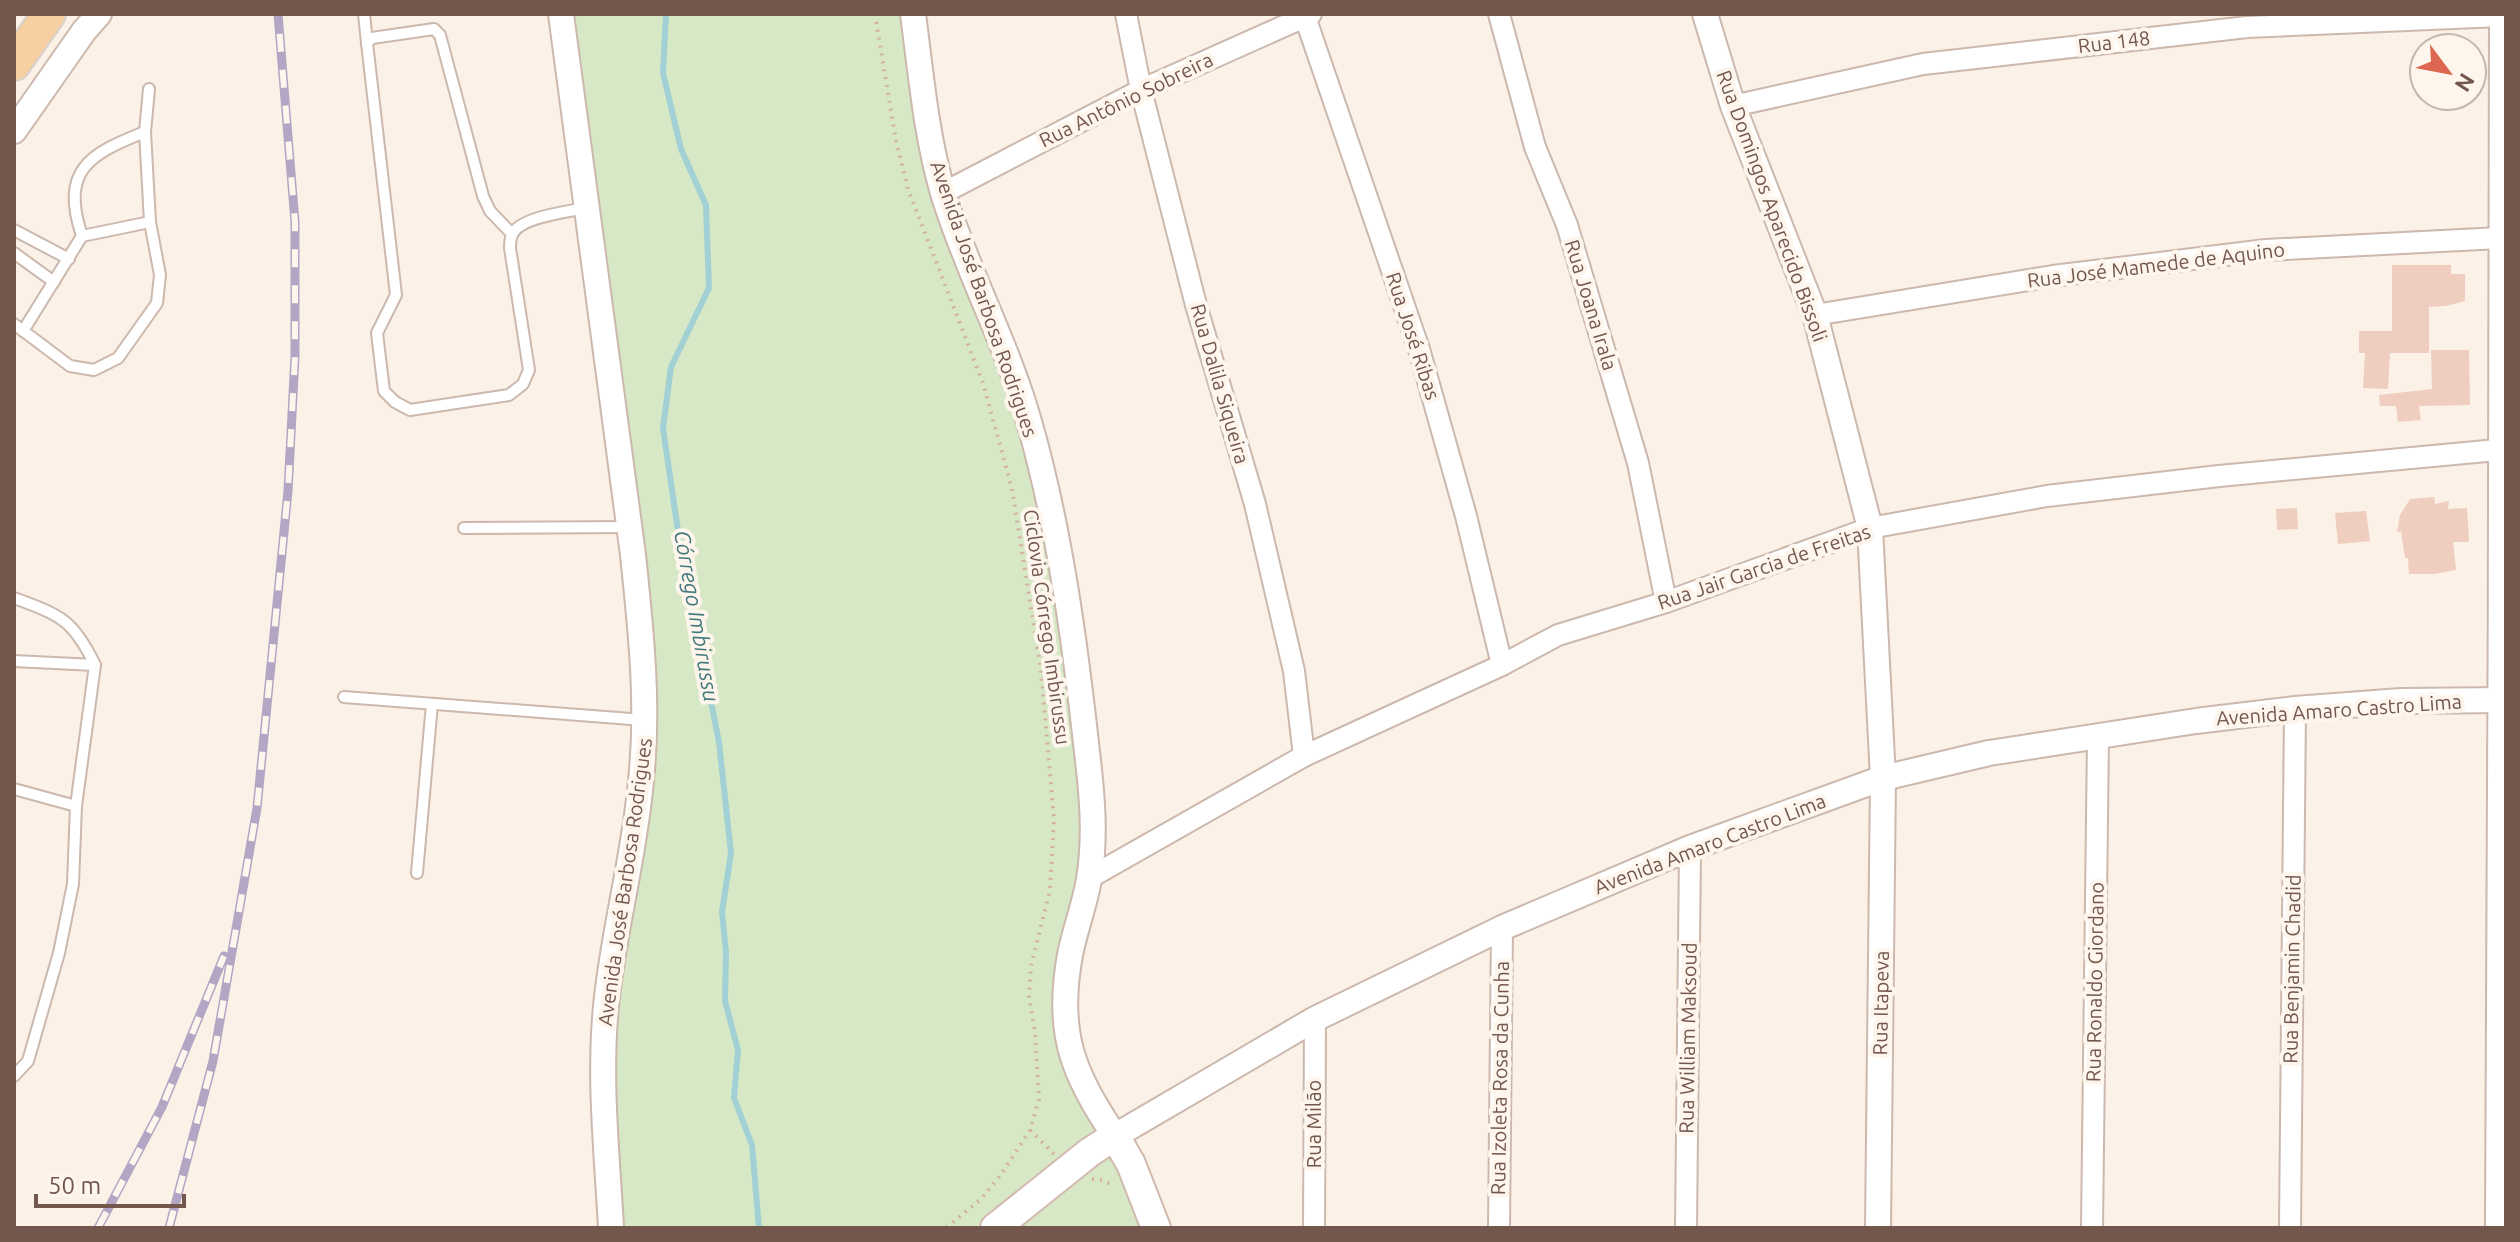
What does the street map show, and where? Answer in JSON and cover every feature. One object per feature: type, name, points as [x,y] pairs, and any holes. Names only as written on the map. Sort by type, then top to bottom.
[{"type":"main road","points":[[14,64],[49,14]]},
{"type":"main road","name":"Avenida Amaro Castro Lima","points":[[995,1228],[1090,1152],[1115,1136]]},
{"type":"main road","name":"Avenida José Barbosa Rodrigues","points":[[1115,1136],[1131,1164],[1156,1228]]},
{"type":"street","points":[[14,131],[99,14]]},
{"type":"street","name":"Avenida José Barbosa Rodrigues","points":[[561,14],[629,527],[642,635],[646,720],[641,784],[606,999],[603,1083],[611,1228]]},
{"type":"street","name":"Avenida José Barbosa Rodrigues","points":[[913,14],[928,129],[943,193],[1030,423],[1052,515],[1072,630],[1093,815],[1089,878],[1067,977],[1065,1027],[1073,1063],[1091,1102],[1115,1136]]},
{"type":"street","name":"Rua Dalila Siqueira","points":[[1126,14],[1141,90],[1196,305],[1255,504],[1294,671],[1304,756]]},
{"type":"street","name":"Rua Joana Irala","points":[[1499,14],[1535,147],[1567,225],[1638,463],[1666,602]]},
{"type":"street","name":"Rua Domingos Aparecido Bissoli","points":[[1705,14],[1733,106],[1815,315],[1870,528],[1883,778]]},
{"type":"street","name":"Rua Antônio Sobreira","points":[[943,193],[1141,90],[1307,15]]},
{"type":"street","name":"Rua José Ribas","points":[[1307,15],[1419,349],[1466,516],[1502,665]]},
{"type":"street","points":[[2496,1228],[2503,700],[2497,450],[2500,15]]},
{"type":"street","name":"Rua 148","points":[[1733,106],[1923,64],[2247,27],[2500,15]]},
{"type":"street","name":"Rua José Mamede de Aquino","points":[[1815,315],[2053,276],[2266,250],[2500,238]]},
{"type":"street","name":"Rua Jair Garcia de Freitas","points":[[1089,878],[1304,756],[1502,665],[1558,635],[1666,602],[1870,528],[2047,496],[2235,474],[2497,450]]},
{"type":"street","name":"Avenida Amaro Castro Lima","points":[[1115,1136],[1315,1019],[1502,928],[1690,848],[1883,778],[1989,753],[2295,709],[2401,701],[2503,700]]},
{"type":"street","name":"Rua Benjamin Chadid","points":[[2290,1228],[2295,709]]},
{"type":"street","name":"Rua Ronaldo Giordano","points":[[2092,1228],[2098,736]]},
{"type":"street","name":"Rua Itapeva","points":[[1878,1228],[1883,778]]},
{"type":"street","name":"Rua William Maksoud","points":[[1686,1228],[1690,848]]},
{"type":"street","name":"Rua Izoleta Rosa da Cunha","points":[[1499,1228],[1502,928]]},
{"type":"street","name":"Rua Milão","points":[[1314,1228],[1315,1019]]},
{"type":"lane","points":[[364,14],[396,295],[377,333],[384,391],[395,402],[410,410],[509,395],[523,384],[529,370],[510,248],[512,234],[520,225],[533,220],[587,207]]},
{"type":"lane","points":[[367,43],[372,38],[434,29],[440,35],[483,196],[490,211],[512,234]]},
{"type":"lane","points":[[145,132],[90,158],[76,184],[73,210],[82,236],[54,282],[18,328],[70,366],[94,370],[118,358],[157,303],[160,275],[150,222],[145,132],[149,89]]},
{"type":"lane","points":[[82,236],[150,222]]},
{"type":"lane","points":[[14,230],[69,259]]},
{"type":"lane","points":[[14,253],[54,282]]},
{"type":"lane","points":[[464,528],[629,527]]},
{"type":"lane","points":[[14,598],[53,612],[70,625],[83,640],[95,665],[76,806],[73,884],[59,953],[28,1061],[14,1076]]},
{"type":"lane","points":[[14,661],[95,665]]},
{"type":"lane","points":[[344,697],[646,720]]},
{"type":"lane","points":[[417,873],[432,704]]},
{"type":"lane","points":[[14,789],[76,806]]},
{"type":"path","name":"Ciclovia Córrego Imbirussu","points":[[875,14],[896,141],[908,189],[983,383],[1012,489],[1041,671],[1054,819],[1050,890],[1031,966],[1029,996],[1035,1032],[1039,1099],[1030,1130],[1000,1176],[981,1199],[946,1228]]},
{"type":"green space","points":[[559,14],[911,14],[924,117],[996,331],[1068,618],[1085,866],[1061,977],[1105,1126],[975,1228],[607,1228],[600,1118],[642,709]]},
{"type":"green space","points":[[1116,1144],[1153,1228],[1006,1228]]},
{"type":"building","points":[[2392,265],[2451,265],[2451,274],[2465,274],[2465,301],[2429,307],[2429,353],[2390,353],[2388,389],[2363,388],[2365,353],[2359,353],[2359,331],[2392,331]]},
{"type":"building","points":[[2431,350],[2469,350],[2470,405],[2419,406],[2421,420],[2398,422],[2396,406],[2380,406],[2379,395],[2432,389]]},
{"type":"building","points":[[2434,497],[2435,504],[2449,501],[2448,509],[2467,508],[2469,542],[2453,542],[2456,570],[2409,574],[2401,531],[2397,532],[2400,515],[2410,499]]},
{"type":"building","points":[[2297,508],[2298,529],[2277,530],[2276,509]]},
{"type":"building","points":[[2366,511],[2370,541],[2338,544],[2335,513]]},
{"type":"waterway","name":"Córrego Imbirussu","points":[[666,14],[663,73],[681,149],[706,205],[709,288],[671,367],[663,428],[680,545],[719,742],[731,853],[722,912],[726,952],[725,1001],[738,1050],[734,1098],[752,1145],[759,1228]]},
{"type":"railway","points":[[169,1228],[213,1061],[257,808],[288,491],[295,356],[295,222],[278,14]]},
{"type":"railway","points":[[98,1228],[162,1107],[224,956]]}]
